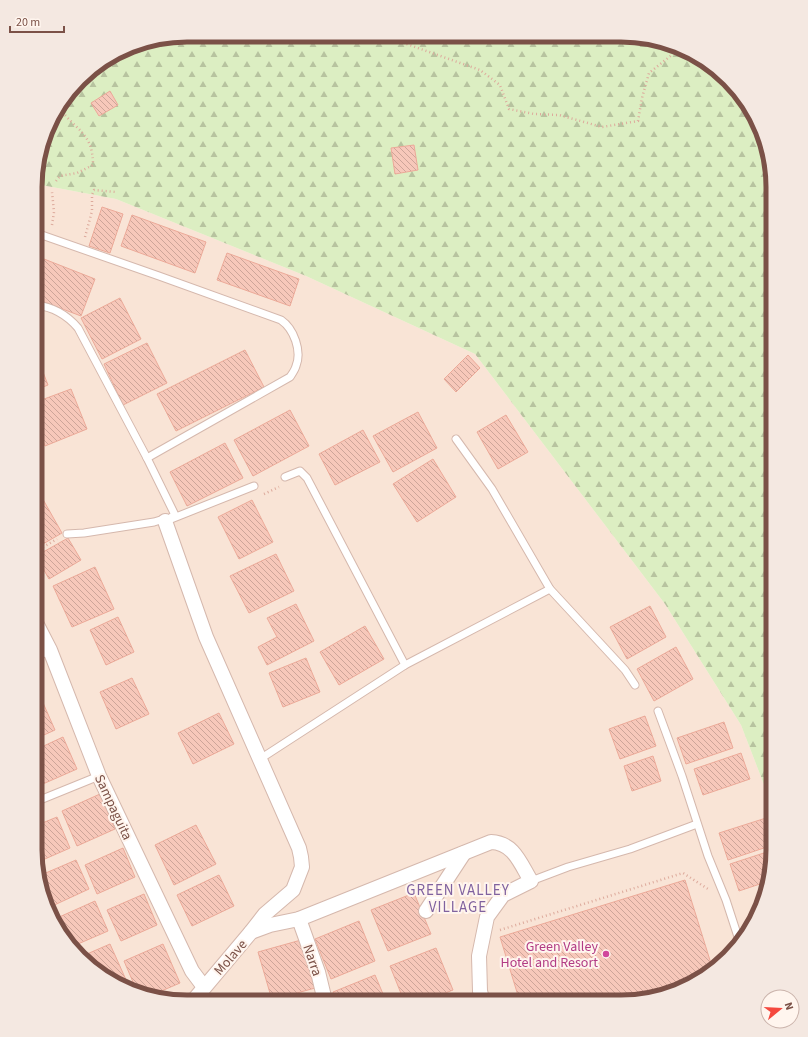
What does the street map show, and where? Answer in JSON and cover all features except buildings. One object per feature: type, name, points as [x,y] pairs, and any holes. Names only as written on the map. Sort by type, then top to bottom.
[{"type":"street","points":[[170,518],[206,636],[302,857],[302,867],[293,890],[268,919]]},
{"type":"street","name":"Sampaguita","points":[[42,635],[50,650],[100,776],[192,971],[204,987]]},
{"type":"street","points":[[268,919],[299,919],[491,842],[500,842],[508,846],[514,852],[531,881],[503,895],[487,917],[478,956],[481,995]]},
{"type":"street","points":[[426,911],[464,853]]},
{"type":"street","name":"Molave","points":[[198,995],[251,932],[268,919]]},
{"type":"street","name":"Narra","points":[[299,919],[318,972],[324,995]]},
{"type":"lane","points":[[42,235],[281,320],[288,325],[296,344],[298,355],[296,367],[290,377],[147,458]]},
{"type":"lane","points":[[42,306],[58,311],[69,318],[78,328],[147,458],[170,518]]},
{"type":"lane","points":[[456,439],[492,489],[550,588],[625,670],[634,685]]},
{"type":"lane","points":[[285,477],[300,471],[307,478],[405,665]]},
{"type":"lane","points":[[67,534],[84,533],[170,518],[254,486]]},
{"type":"lane","points":[[260,759],[405,665],[550,588]]},
{"type":"lane","points":[[42,654],[50,650]]},
{"type":"lane","points":[[658,711],[682,776],[708,856],[726,900],[738,936]]},
{"type":"lane","points":[[42,799],[100,776]]},
{"type":"lane","points":[[531,881],[568,867],[630,849],[697,824]]},
{"type":"path","points":[[401,42],[480,70],[500,85],[509,109],[534,114],[559,115],[602,127],[638,122],[642,98],[649,73],[675,52]]},
{"type":"path","points":[[56,181],[60,176],[76,173],[93,165],[93,154],[88,139],[63,111]]},
{"type":"path","points":[[82,249],[92,211],[92,195],[94,190],[116,192]]},
{"type":"path","points":[[48,237],[54,212],[52,192]]},
{"type":"path","points":[[259,497],[280,487]]},
{"type":"path","points":[[42,548],[67,534]]},
{"type":"path","points":[[483,936],[682,873],[726,900]]},
{"type":"shaded area","points":[[42,185],[116,199],[306,276],[475,354],[665,604],[741,725],[766,790],[766,860],[761,888],[747,923],[724,953],[702,971],[677,984],[659,990],[631,995],[177,995],[149,990],[131,984],[106,971],[84,953],[61,923],[47,888],[42,860]]},
{"type":"green space","points":[[631,42],[659,47],[677,53],[702,66],[724,84],[742,106],[755,131],[761,149],[766,177],[766,790],[741,725],[665,604],[475,354],[306,276],[116,199],[42,185],[43,168],[53,131],[66,106],[78,91],[84,84],[106,66],[131,53],[168,43]]},
{"type":"place","name":"Green Valley Hotel and Resort","points":[[606,954]]},
{"type":"district","name":"GREEN VALLEY VILLAGE","points":[[458,898]]}]
